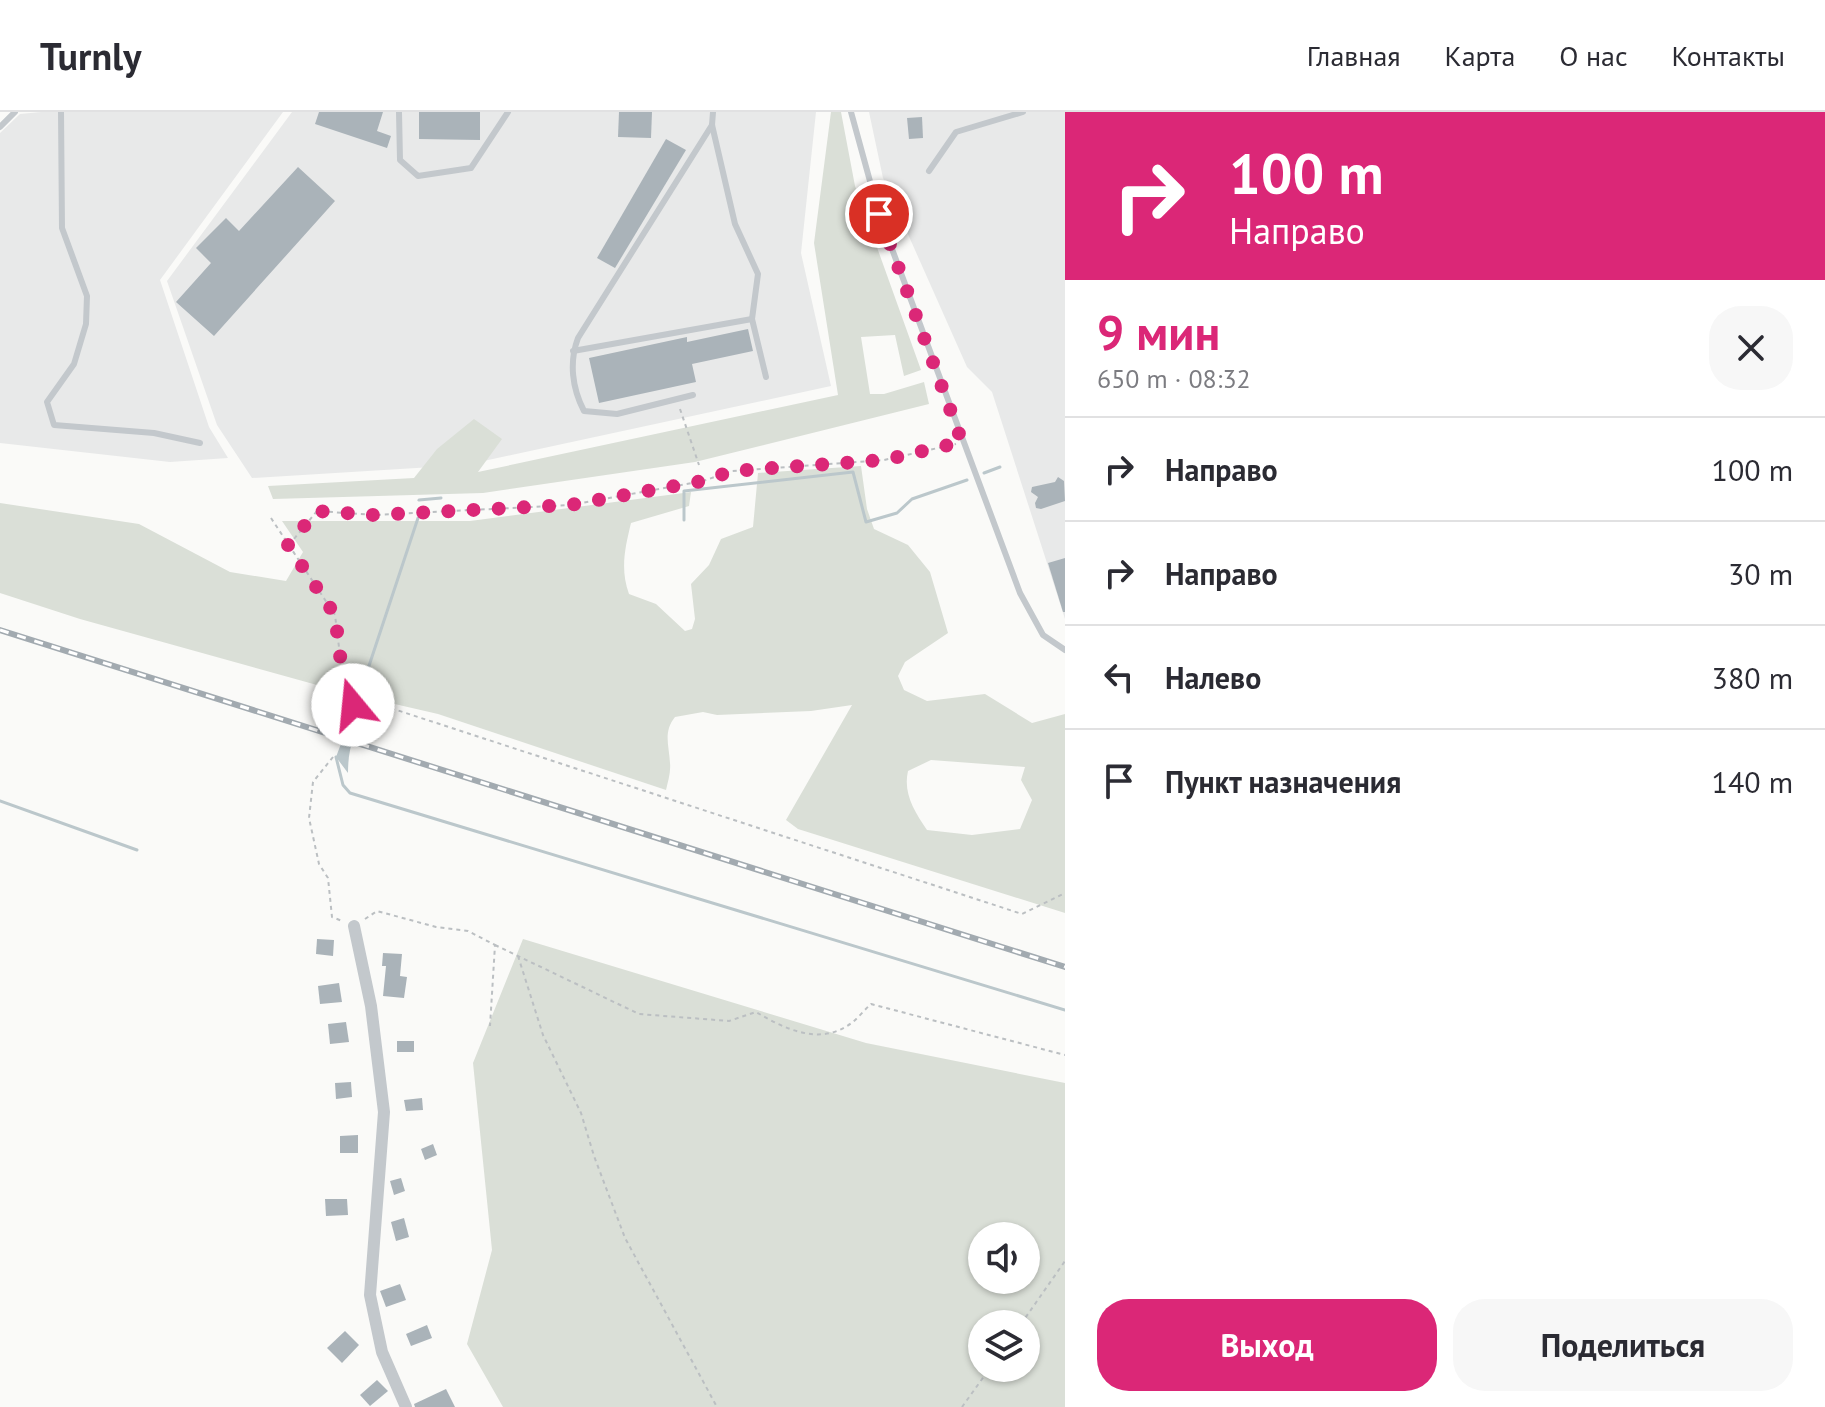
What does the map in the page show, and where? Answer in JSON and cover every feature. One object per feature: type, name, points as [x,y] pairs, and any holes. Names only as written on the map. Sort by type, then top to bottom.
[{"type":"street","points":[[354,926],[371,1006],[384,1112],[370,1295],[382,1352],[406,1407]]},
{"type":"lane","points":[[0,127],[15,112]]},
{"type":"lane","points":[[61,112],[62,228],[87,296],[86,324],[74,364],[47,402],[54,425],[154,433],[200,443]]},
{"type":"lane","points":[[399,112],[400,160],[418,176],[471,168],[508,112]]},
{"type":"lane","points":[[713,112],[712,125],[735,224],[758,274],[752,319],[766,377]]},
{"type":"lane","points":[[851,112],[879,214],[1020,593],[1043,635],[1065,650]]},
{"type":"lane","points":[[929,171],[956,132],[1023,112]]},
{"type":"lane","points":[[693,395],[617,414],[584,411],[575,394],[573,351],[578,338],[712,125]]},
{"type":"lane","points":[[573,351],[752,319]]},
{"type":"path","points":[[676,399],[699,465]]},
{"type":"path","points":[[288,545],[317,511],[374,515],[570,505],[703,481],[732,471],[884,460],[962,442]]},
{"type":"path","points":[[271,518],[335,615],[342,671],[353,705],[369,701],[1022,914],[1065,893]]},
{"type":"path","points":[[333,757],[313,782],[309,818],[319,864],[328,878],[332,917],[354,926],[377,911],[436,927],[468,931],[639,1014],[729,1021],[756,1012],[802,1034],[846,1027],[871,1004],[1065,1055]]},
{"type":"path","points":[[490,1026],[495,945]]},
{"type":"path","points":[[517,954],[543,1035],[581,1113],[625,1238],[717,1407]]},
{"type":"path","points":[[1031,1310],[1065,1261]]},
{"type":"path","points":[[962,1407],[980,1382]]},
{"type":"shaded area","points":[[283,112],[160,280],[209,427],[228,458],[170,462],[0,443],[0,133],[20,114]]},
{"type":"shaded area","points":[[292,112],[816,112],[801,253],[831,386],[465,465],[252,478],[217,425],[167,281]]},
{"type":"shaded area","points":[[831,112],[841,112],[855,186],[921,370],[904,376],[895,335],[861,337],[870,394],[884,394],[924,382],[929,404],[695,462],[483,493],[273,499],[268,486],[414,478],[437,449],[474,419],[502,439],[478,472],[838,395],[814,243]]},
{"type":"shaded area","points":[[869,112],[1065,112],[1065,619],[992,392],[967,367],[883,178]]},
{"type":"shaded area","points":[[861,466],[867,509],[874,529],[908,545],[930,572],[948,633],[905,662],[898,676],[904,690],[927,701],[985,694],[1032,723],[1065,714],[1065,913],[798,829],[786,820],[852,705],[811,711],[717,715],[703,712],[675,717],[668,733],[670,766],[666,790],[438,714],[373,699],[368,711],[350,720],[355,708],[353,695],[80,619],[0,593],[0,503],[139,524],[230,572],[286,581],[303,552],[282,521],[470,521],[691,492],[689,506],[631,523],[624,558],[629,594],[656,604],[685,631],[692,629],[695,619],[691,584],[709,565],[721,539],[753,527],[758,473]],"holes":[[[931,760],[1025,767],[1021,780],[1032,800],[1020,829],[972,835],[927,830],[908,794],[908,771]]]},
{"type":"shaded area","points":[[367,714],[352,742],[348,773],[336,757],[350,720]]},
{"type":"shaded area","points":[[523,939],[866,1043],[1065,1083],[1065,1407],[503,1407],[467,1344],[492,1250],[473,1063]]},
{"type":"building","points":[[319,112],[383,112],[377,131],[391,136],[387,148],[315,124]]},
{"type":"building","points":[[419,112],[480,112],[480,140],[419,139]]},
{"type":"building","points":[[619,112],[652,112],[651,138],[618,137]]},
{"type":"building","points":[[922,117],[923,138],[909,139],[907,118]]},
{"type":"building","points":[[666,139],[686,150],[615,268],[597,258]]},
{"type":"building","points":[[298,167],[335,201],[214,336],[176,302],[211,263],[196,248],[226,218],[239,231]]},
{"type":"building","points":[[748,329],[753,351],[692,364],[696,382],[599,403],[589,358],[687,337],[687,342]]},
{"type":"building","points":[[1058,477],[1064,481],[1065,501],[1036,508],[1038,497],[1031,492],[1032,487],[1055,482]]},
{"type":"building","points":[[1065,558],[1065,612],[1063,612],[1048,563]]},
{"type":"building","points":[[317,939],[334,940],[333,956],[316,954]]},
{"type":"building","points":[[383,953],[402,954],[400,976],[407,977],[404,998],[383,996],[386,966],[382,966]]},
{"type":"building","points":[[339,983],[342,1002],[320,1004],[318,986]]},
{"type":"building","points":[[346,1022],[349,1042],[330,1044],[328,1024]]},
{"type":"building","points":[[397,1041],[414,1041],[414,1052],[397,1052]]},
{"type":"building","points":[[351,1082],[352,1097],[336,1099],[335,1083]]},
{"type":"building","points":[[422,1098],[423,1110],[406,1111],[404,1100]]},
{"type":"building","points":[[358,1135],[358,1153],[340,1153],[340,1136]]},
{"type":"building","points":[[433,1144],[437,1155],[425,1160],[421,1149]]},
{"type":"building","points":[[401,1178],[405,1191],[394,1195],[390,1181]]},
{"type":"building","points":[[325,1199],[347,1199],[348,1215],[326,1216]]},
{"type":"building","points":[[404,1218],[409,1237],[396,1241],[391,1222]]},
{"type":"building","points":[[400,1284],[406,1300],[386,1307],[380,1291]]},
{"type":"building","points":[[427,1325],[432,1338],[411,1346],[406,1334]]},
{"type":"building","points":[[345,1331],[359,1345],[342,1363],[327,1348]]},
{"type":"building","points":[[377,1380],[388,1391],[370,1406],[360,1395]]},
{"type":"building","points":[[446,1389],[455,1407],[415,1407],[414,1404]]},
{"type":"waterway","points":[[984,473],[1000,467]]},
{"type":"waterway","points":[[684,520],[684,491],[853,472],[866,522],[897,513],[912,499],[967,480]]},
{"type":"waterway","points":[[419,500],[441,498]]},
{"type":"waterway","points":[[355,708],[418,518]]},
{"type":"waterway","points":[[336,757],[343,785],[350,793],[1065,1010]]},
{"type":"waterway","points":[[0,801],[137,850]]},
{"type":"railway","points":[[0,630],[1065,967]]},
{"type":"route","points":[[353,705],[342,671],[335,615],[288,545],[317,511],[374,515],[570,505],[703,481],[732,471],[884,460],[962,442],[879,214]]}]
